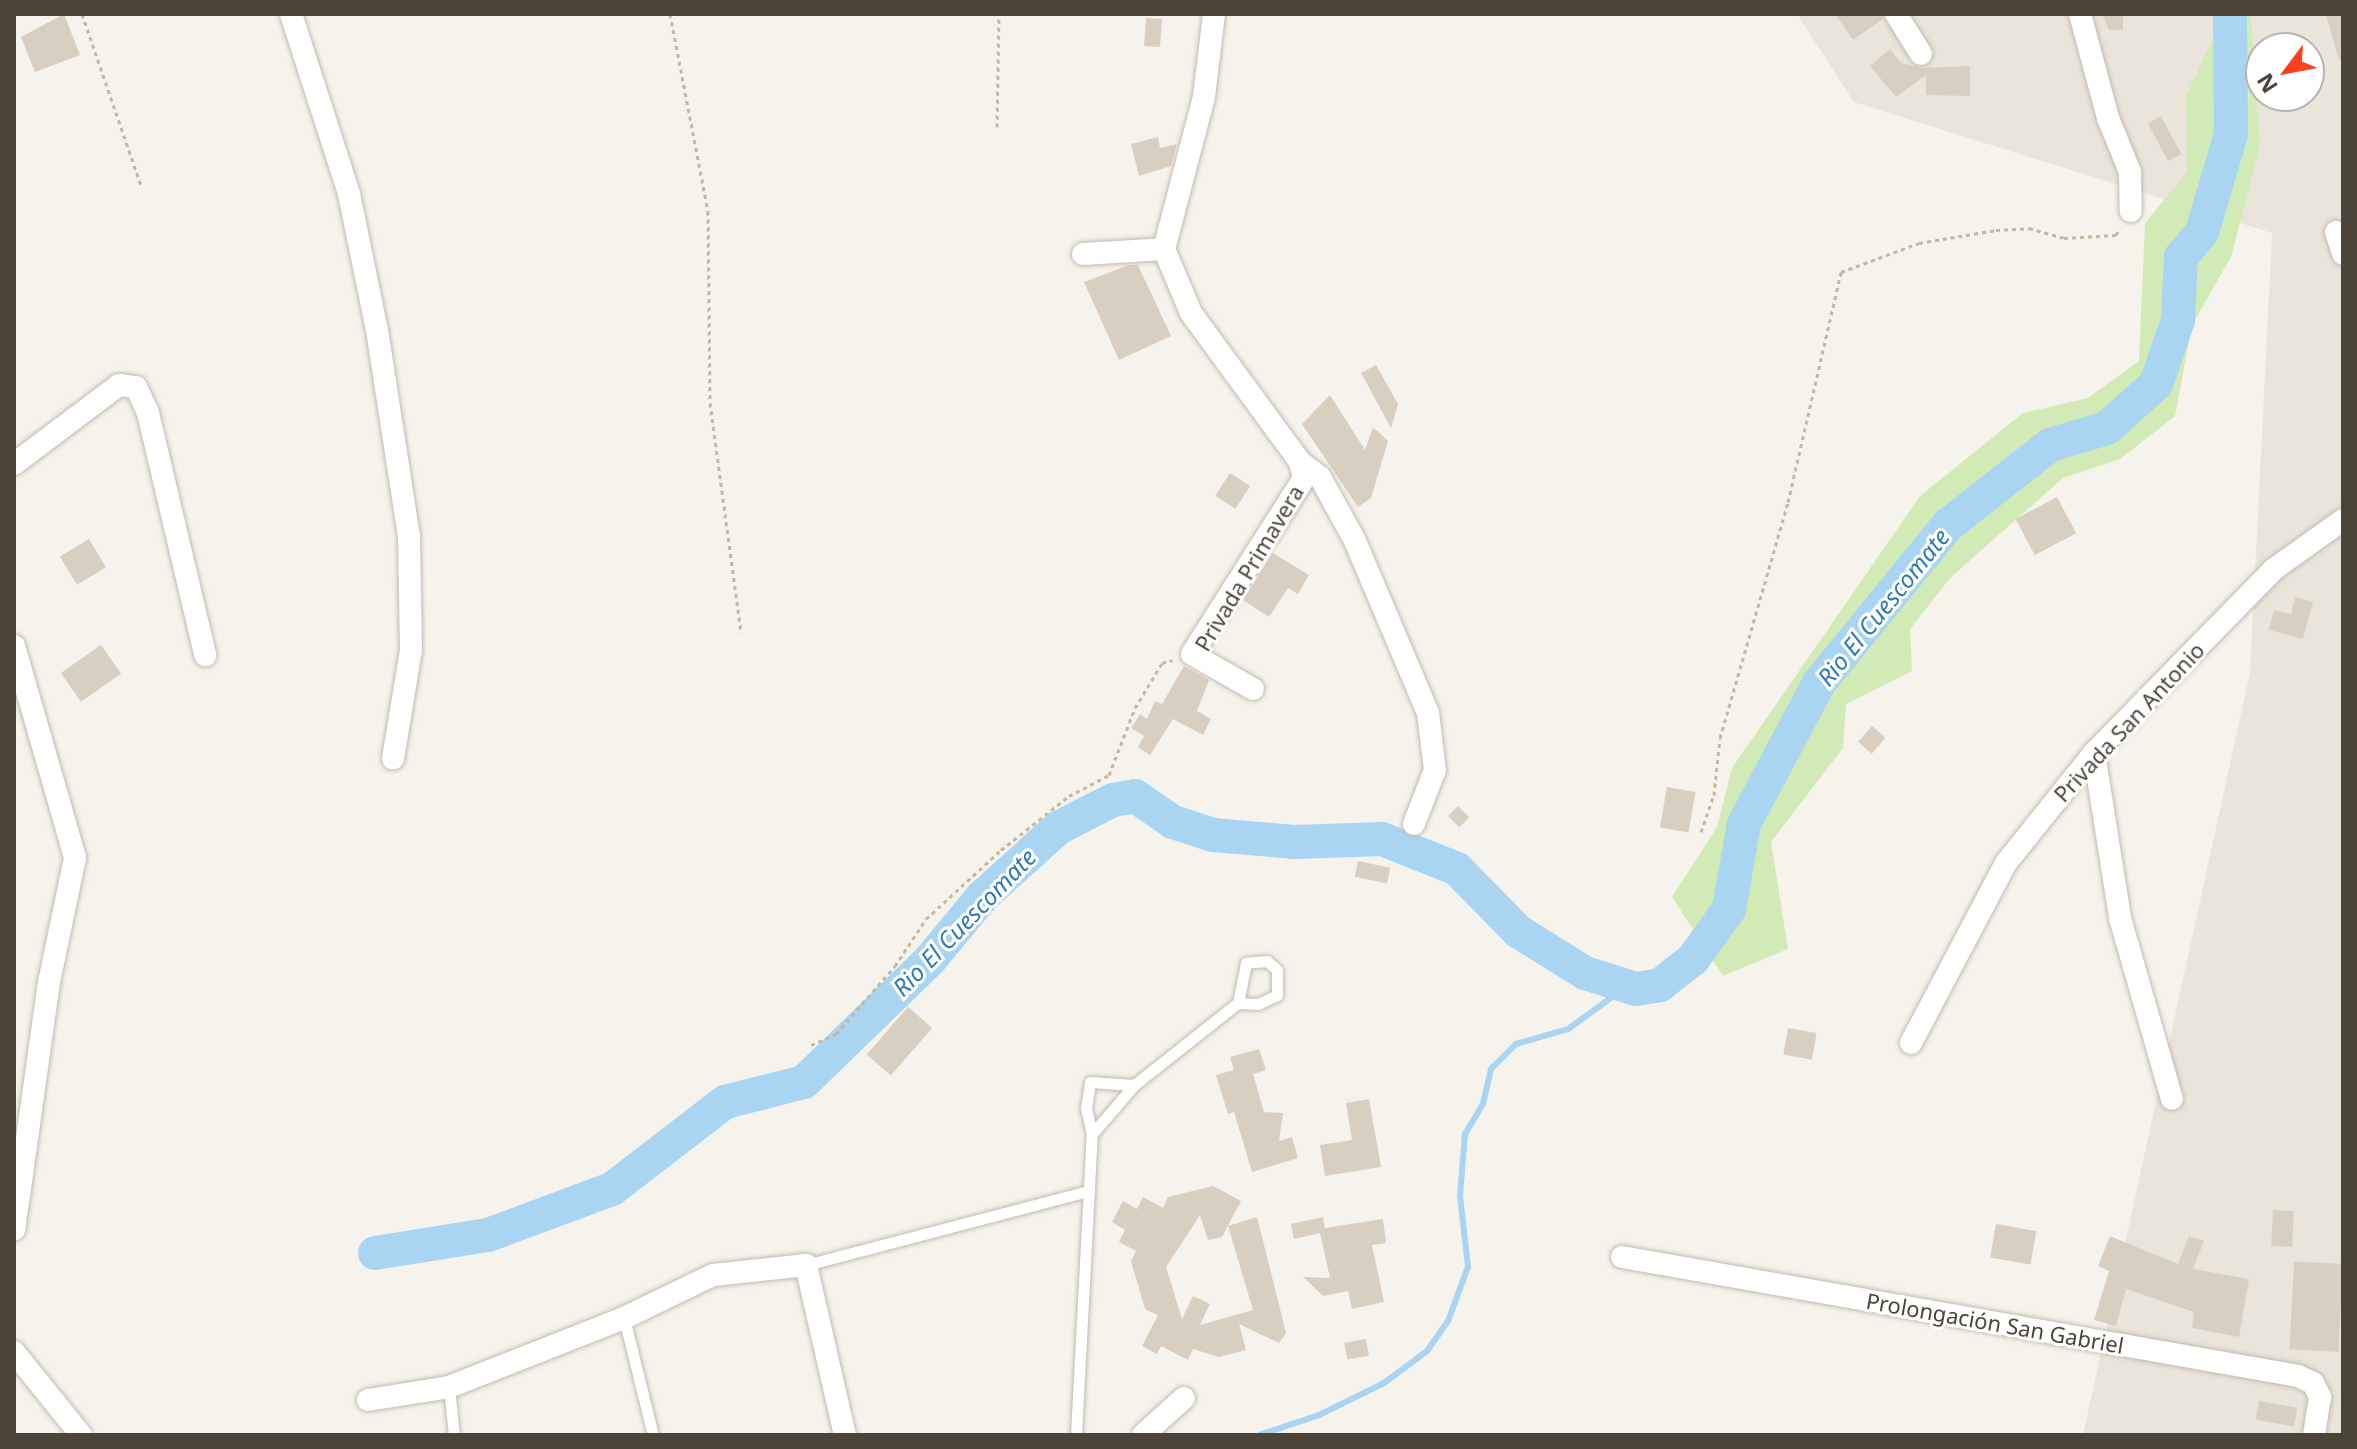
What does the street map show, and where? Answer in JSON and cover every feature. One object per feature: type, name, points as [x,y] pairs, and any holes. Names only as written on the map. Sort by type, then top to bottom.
[{"type":"street","points":[[291,14],[349,194],[377,330],[409,536],[411,650],[393,759]]},
{"type":"street","points":[[1214,14],[1204,97],[1164,249],[1191,313],[1300,462],[1320,477],[1355,541],[1428,713],[1435,770],[1414,824]]},
{"type":"street","points":[[1896,14],[1921,54]]},
{"type":"street","points":[[2080,14],[2108,118],[2130,172],[2131,211]]},
{"type":"street","points":[[2336,232],[2343,254]]},
{"type":"street","points":[[1083,254],[1164,249]]},
{"type":"street","points":[[14,464],[119,385],[136,387],[148,413],[205,655]]},
{"type":"street","name":"Privada Primavera","points":[[1253,689],[1192,654],[1304,478],[1300,462]]},
{"type":"street","name":"Privada San Antonio","points":[[1911,1043],[2006,863],[2094,753],[2274,569],[2343,520]]},
{"type":"street","points":[[14,646],[75,858],[49,982],[14,1230]]},
{"type":"street","points":[[2094,753],[2120,918],[2172,1099]]},
{"type":"street","name":"Prolongación San Gabriel","points":[[1622,1257],[2298,1376],[2313,1383],[2320,1397],[2314,1435]]},
{"type":"street","points":[[368,1400],[449,1387],[624,1318],[713,1275],[806,1265],[845,1435]]},
{"type":"street","points":[[14,1352],[81,1435]]},
{"type":"street","points":[[1143,1435],[1184,1398]]},
{"type":"lane","points":[[1092,1134],[1134,1085],[1238,1003],[1246,963],[1267,961],[1277,970],[1281,983],[1277,995],[1258,1004],[1238,1003]]},
{"type":"lane","points":[[1076,1435],[1092,1134],[1086,1108],[1090,1082],[1134,1085]]},
{"type":"lane","points":[[806,1265],[1089,1191]]},
{"type":"lane","points":[[624,1318],[653,1435]]},
{"type":"lane","points":[[449,1387],[454,1435]]},
{"type":"path","points":[[82,14],[141,185]]},
{"type":"path","points":[[670,14],[708,211],[710,403],[741,633]]},
{"type":"path","points":[[997,127],[999,14]]},
{"type":"path","points":[[1701,832],[1714,795],[1720,738],[1788,502],[1841,272],[1919,243],[1996,230],[2029,228],[2064,238],[2116,235],[2131,211]]},
{"type":"path","points":[[811,1045],[836,1034],[895,966],[926,919],[1001,850],[1069,796],[1109,775],[1135,708],[1162,663],[1192,654]]},
{"type":"shaded area","points":[[1797,14],[2343,14],[2343,1435],[2083,1435],[2250,673],[2272,233],[1854,102]]},
{"type":"green space","points":[[2216,14],[2251,14],[2252,32],[2245,32],[2245,112],[2258,112],[2260,145],[2231,257],[2192,325],[2175,416],[2120,459],[2063,478],[1951,577],[1910,629],[1912,671],[1846,704],[1843,748],[1771,842],[1788,949],[1723,976],[1672,897],[1717,827],[1732,768],[1920,496],[2023,413],[2088,398],[2139,361],[2145,223],[2187,172],[2186,96],[2221,22]]},
{"type":"building","points":[[64,14],[80,55],[35,72],[21,37]]},
{"type":"building","points":[[1835,14],[1882,14],[1883,19],[1853,40]]},
{"type":"building","points":[[2102,14],[2123,14],[2123,30],[2109,30]]},
{"type":"building","points":[[2326,14],[2343,14],[2343,59],[2339,60]]},
{"type":"building","points":[[1146,18],[1162,19],[1160,47],[1144,46]]},
{"type":"building","points":[[1890,49],[1901,63],[1921,68],[1970,66],[1970,96],[1926,95],[1926,75],[1896,97],[1870,66]]},
{"type":"building","points":[[2161,116],[2181,154],[2168,161],[2148,123]]},
{"type":"building","points":[[1158,137],[1160,148],[1177,144],[1171,166],[1139,176],[1131,144]]},
{"type":"building","points":[[1129,265],[1138,265],[1171,336],[1119,360],[1084,282]]},
{"type":"building","points":[[1376,365],[1398,404],[1391,428],[1361,373]]},
{"type":"building","points":[[1330,395],[1365,450],[1373,427],[1388,441],[1371,498],[1358,507],[1302,424]]},
{"type":"building","points":[[1230,473],[1250,486],[1235,509],[1215,496]]},
{"type":"building","points":[[2057,497],[2076,533],[2035,555],[2016,519]]},
{"type":"building","points":[[89,539],[106,567],[77,585],[60,557]]},
{"type":"building","points":[[1273,553],[1309,575],[1298,594],[1288,588],[1269,617],[1243,600]]},
{"type":"building","points":[[2295,597],[2313,602],[2303,639],[2269,630],[2274,610],[2291,614]]},
{"type":"building","points":[[101,645],[121,674],[81,702],[61,673]]},
{"type":"building","points":[[1184,666],[1209,680],[1197,711],[1211,719],[1203,735],[1173,719],[1150,755],[1138,747],[1144,736],[1131,728],[1140,714],[1147,719],[1155,701],[1162,704]]},
{"type":"building","points":[[1872,726],[1886,738],[1872,754],[1858,742]]},
{"type":"building","points":[[1667,787],[1696,792],[1688,832],[1660,827]]},
{"type":"building","points":[[1458,806],[1469,817],[1459,827],[1448,816]]},
{"type":"building","points":[[1358,861],[1390,868],[1387,884],[1355,877]]},
{"type":"building","points":[[908,1007],[932,1028],[891,1076],[867,1055]]},
{"type":"building","points":[[1788,1028],[1817,1033],[1812,1060],[1783,1055]]},
{"type":"building","points":[[1259,1049],[1266,1070],[1253,1074],[1264,1112],[1283,1113],[1279,1141],[1292,1137],[1298,1158],[1252,1172],[1234,1112],[1228,1114],[1216,1075],[1234,1070],[1230,1057]]},
{"type":"building","points":[[1369,1099],[1381,1167],[1325,1176],[1320,1145],[1352,1140],[1346,1103]]},
{"type":"building","points":[[1213,1186],[1241,1201],[1222,1237],[1208,1240],[1200,1215],[1166,1267],[1182,1319],[1193,1296],[1210,1304],[1200,1325],[1253,1310],[1228,1226],[1257,1217],[1286,1333],[1279,1343],[1239,1324],[1246,1350],[1219,1357],[1193,1349],[1188,1360],[1161,1346],[1157,1354],[1142,1346],[1158,1315],[1145,1309],[1131,1261],[1136,1251],[1119,1242],[1125,1230],[1112,1222],[1123,1201],[1137,1209],[1143,1197],[1163,1208],[1168,1197]]},
{"type":"building","points":[[2273,1210],[2294,1211],[2292,1247],[2271,1246]]},
{"type":"building","points":[[1323,1217],[1325,1228],[1383,1219],[1386,1243],[1372,1245],[1384,1302],[1352,1309],[1348,1291],[1323,1296],[1303,1277],[1330,1278],[1320,1233],[1294,1239],[1291,1224]]},
{"type":"building","points":[[1996,1224],[2036,1231],[2030,1265],[1990,1257]]},
{"type":"building","points":[[2110,1236],[2178,1264],[2189,1236],[2204,1241],[2193,1269],[2249,1279],[2239,1337],[2192,1328],[2194,1312],[2126,1289],[2116,1326],[2094,1320],[2109,1271],[2098,1266]]},
{"type":"building","points":[[2294,1261],[2343,1264],[2338,1352],[2289,1349]]},
{"type":"building","points":[[1366,1339],[1369,1356],[1347,1360],[1344,1343]]},
{"type":"building","points":[[2259,1401],[2297,1408],[2294,1426],[2256,1420]]},
{"type":"waterway","name":"Rio El Cuescomate","points":[[375,1253],[488,1235],[612,1189],[725,1102],[804,1082],[929,961],[982,897],[1058,828],[1113,800],[1135,796],[1173,822],[1213,835],[1294,842],[1382,839],[1457,869],[1519,932],[1585,973],[1636,989],[1660,985],[1693,959],[1729,909],[1744,824],[1819,683],[1948,525],[2050,445],[2107,428],[2156,384],[2178,320],[2181,257],[2202,232],[2231,134],[2230,14]]},
{"type":"waterway","points":[[1259,1435],[1319,1415],[1384,1383],[1427,1351],[1448,1321],[1468,1267],[1460,1196],[1465,1134],[1483,1104],[1491,1069],[1516,1044],[1568,1029],[1615,995],[1636,989]]}]
